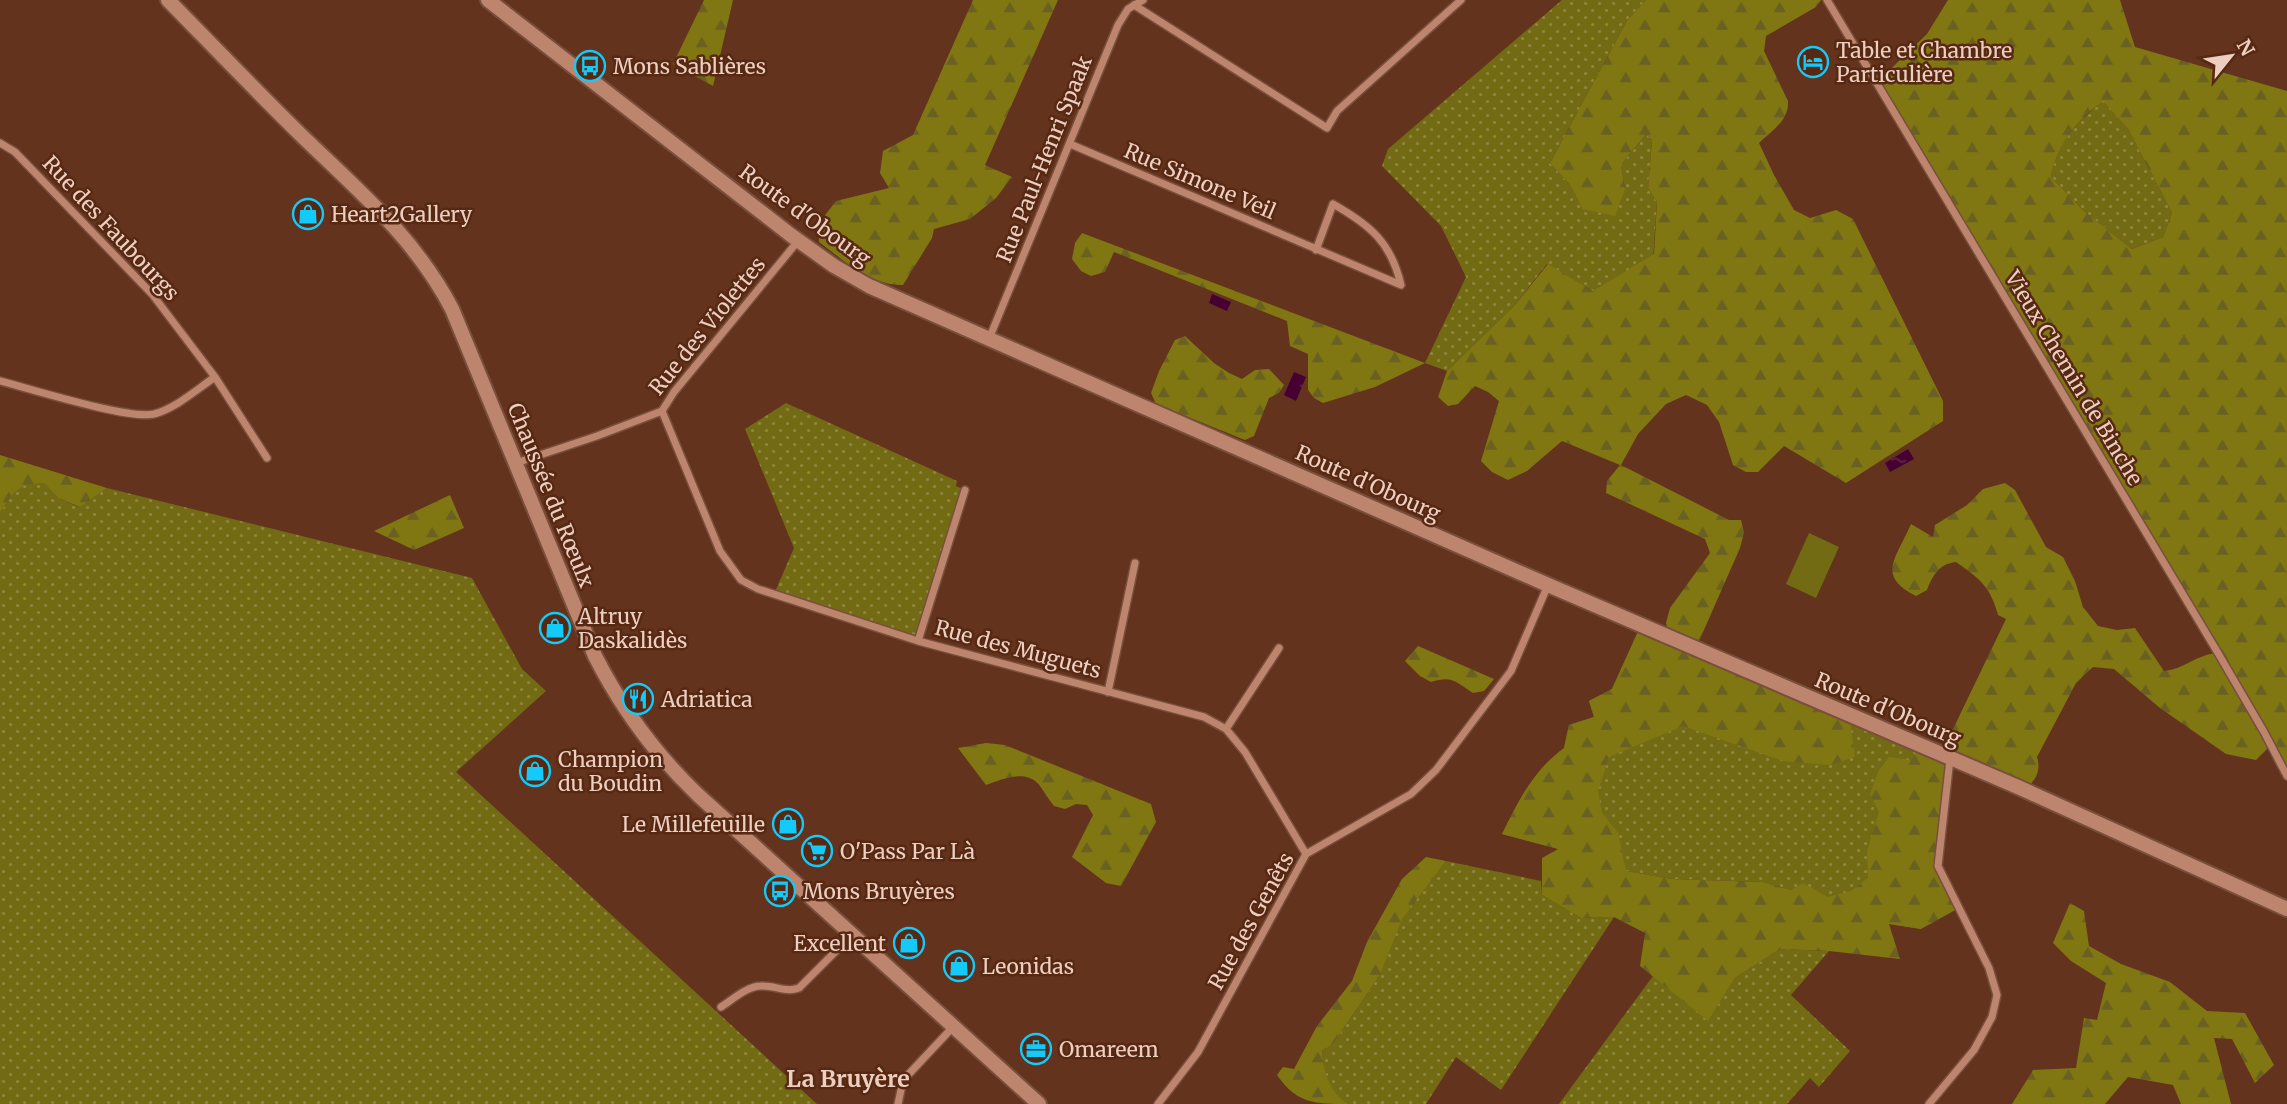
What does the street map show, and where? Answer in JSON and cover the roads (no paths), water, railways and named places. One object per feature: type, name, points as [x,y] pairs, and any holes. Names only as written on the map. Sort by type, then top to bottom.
[{"type":"main road","name":"Chaussée du Rœulx","points":[[168,0],[302,136],[379,208],[413,247],[441,288],[516,463],[584,633],[627,713],[675,773],[1039,1104]]},
{"type":"main road","name":"Route d'Obourg","points":[[488,0],[799,240],[869,286],[1950,758],[2287,909]]},
{"type":"street","name":"Rue Paul-Henri Spaak","points":[[989,339],[1118,25],[1128,9],[1143,0]]},
{"type":"street","points":[[1134,5],[1328,128],[1337,111],[1461,0]]},
{"type":"street","name":"Vieux Chemin de Binche","points":[[1827,0],[2155,548],[2264,732],[2287,776]]},
{"type":"street","name":"Rue des Faubourgs","points":[[0,143],[15,152],[152,294],[215,377],[267,458]]},
{"type":"street","name":"Rue Simone Veil","points":[[1070,144],[1328,256],[1401,285],[1396,263],[1385,246],[1354,216],[1333,204],[1316,250]]},
{"type":"street","name":"Rue des Violettes","points":[[516,463],[662,411],[674,392],[799,240]]},
{"type":"street","points":[[0,381],[121,412],[151,415],[166,410],[215,377]]},
{"type":"street","name":"Rue des Muguets","points":[[662,411],[720,551],[741,580],[758,589],[918,640],[1204,717],[1226,729],[1245,752],[1306,854]]},
{"type":"street","name":"Rue des Muguets","points":[[918,640],[965,490]]},
{"type":"street","name":"Rue des Muguets","points":[[1108,692],[1135,563]]},
{"type":"street","name":"Rue des Genêts","points":[[1158,1104],[1198,1052],[1306,854],[1411,794],[1436,769],[1511,671],[1549,585]]},
{"type":"street","points":[[1226,729],[1279,648]]},
{"type":"street","points":[[1929,1104],[1974,1050],[1992,1017],[1997,995],[1989,968],[1938,866],[1950,758]]},
{"type":"street","points":[[721,1007],[749,989],[761,985],[790,992],[799,988],[852,935]]},
{"type":"street","points":[[898,1104],[907,1076],[953,1027]]},
{"type":"water","points":[[1212,294],[1231,302],[1227,311],[1209,303]]},
{"type":"water","points":[[1294,372],[1306,377],[1296,401],[1284,395]]},
{"type":"water","points":[[1908,449],[1914,459],[1890,472],[1885,463]]},
{"type":"place","name":"Table et Chambre Particulière","points":[[1813,62]]},
{"type":"place","name":"Mons Sablières","points":[[590,66]]},
{"type":"place","name":"Heart2Gallery","points":[[308,214]]},
{"type":"place","name":"Altruy Daskalidès","points":[[555,628]]},
{"type":"place","name":"Adriatica","points":[[638,699]]},
{"type":"place","name":"Champion du Boudin","points":[[535,771]]},
{"type":"place","name":"Le Millefeuille","points":[[788,824]]},
{"type":"place","name":"O'Pass Par Là","points":[[817,851]]},
{"type":"place","name":"Mons Bruyères","points":[[780,891]]},
{"type":"place","name":"Excellent","points":[[909,943]]},
{"type":"place","name":"Leonidas","points":[[959,966]]},
{"type":"place","name":"Omareem","points":[[1036,1049]]},
{"type":"district","name":"La Bruyère","points":[[848,1078]]}]
